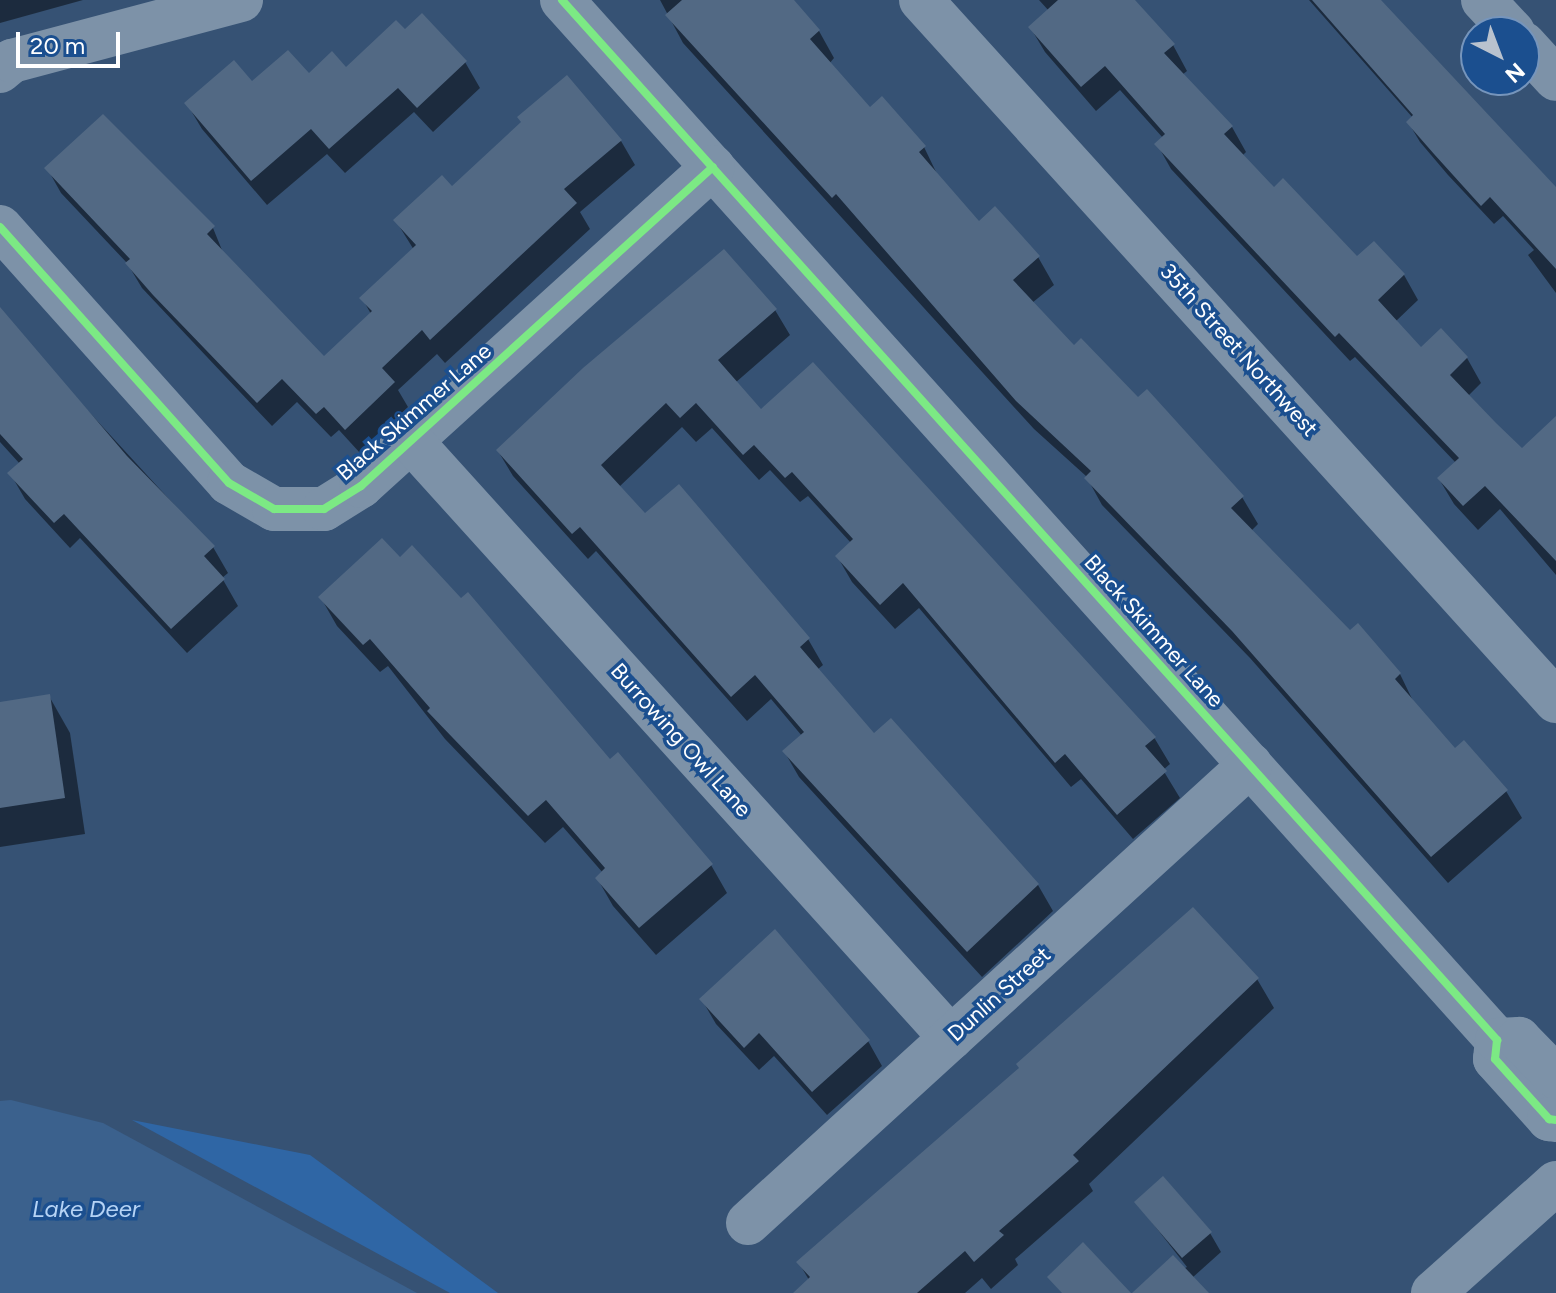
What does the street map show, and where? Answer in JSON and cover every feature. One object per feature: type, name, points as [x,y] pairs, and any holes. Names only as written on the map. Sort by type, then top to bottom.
[{"type":"street","points":[[0,71],[12,61],[241,0]]},
{"type":"street","name":"Black Skimmer Lane","points":[[562,0],[1497,1040],[1495,1059],[1549,1119],[1556,1120]]},
{"type":"street","name":"35th Street Northwest","points":[[921,0],[1556,701]]},
{"type":"street","points":[[1483,0],[1498,16]]},
{"type":"street","points":[[1540,62],[1556,79]]},
{"type":"street","name":"Black Skimmer Lane","points":[[0,227],[229,483],[274,509],[324,509],[361,486],[713,167]]},
{"type":"street","name":"Burrowing Owl Lane","points":[[411,441],[951,1038]]},
{"type":"street","name":"Dunlin Street","points":[[748,1223],[1250,765]]},
{"type":"street","name":"Black Skimmer Lane","points":[[1497,1040],[1519,1039],[1556,1077]]},
{"type":"street","points":[[1433,1293],[1556,1183]]},
{"type":"shaded area","points":[[132,1120],[310,1155],[498,1293],[450,1293]]},
{"type":"water","name":"Lake Deer","points":[[11,1100],[103,1123],[417,1293],[0,1293],[0,1101]]},
{"type":"building","points":[[682,0],[794,0],[820,30],[810,39],[870,107],[882,96],[926,146],[919,152],[979,221],[995,206],[1040,256],[1013,280],[1074,345],[1081,338],[1138,397],[1147,389],[1244,496],[1231,508],[1350,630],[1358,623],[1401,673],[1395,679],[1455,748],[1464,740],[1508,790],[1431,857],[1232,631],[1084,478],[1091,471],[1016,401],[836,194],[832,198],[665,15]]},
{"type":"building","points":[[1058,0],[1135,0],[1175,44],[1164,53],[1233,126],[1224,134],[1274,187],[1283,178],[1357,256],[1374,241],[1405,274],[1378,300],[1421,347],[1441,328],[1468,357],[1450,375],[1496,423],[1522,448],[1556,416],[1556,561],[1485,486],[1463,506],[1437,478],[1459,458],[1339,333],[1335,337],[1154,144],[1165,134],[1105,66],[1081,87],[1028,27]]},
{"type":"building","points":[[1312,0],[1381,0],[1460,84],[1460,96],[1471,96],[1556,187],[1556,269],[1490,197],[1481,206],[1406,122],[1413,115]]},
{"type":"building","points":[[422,13],[467,61],[417,108],[398,88],[329,149],[311,129],[251,181],[184,103],[234,60],[252,81],[288,50],[309,73],[332,51],[346,67],[396,20],[405,29]]},
{"type":"building","points":[[567,75],[622,140],[564,189],[577,203],[430,340],[422,330],[382,368],[395,382],[345,430],[324,407],[316,414],[282,379],[257,403],[153,295],[125,263],[130,259],[44,168],[103,114],[215,226],[207,234],[324,356],[372,311],[359,298],[416,245],[393,220],[442,175],[452,186],[521,122],[517,117]]},
{"type":"building","points":[[724,249],[777,309],[718,360],[761,409],[813,362],[1156,737],[1145,746],[1167,771],[1117,815],[1065,754],[1055,763],[903,583],[880,605],[835,556],[853,539],[792,472],[785,478],[754,445],[743,455],[696,403],[680,418],[666,403],[601,465],[645,513],[679,484],[810,638],[800,647],[874,733],[891,718],[1039,884],[967,952],[782,751],[804,732],[755,675],[731,697],[580,527],[572,534],[496,450],[583,368]]},
{"type":"building","points":[[0,307],[127,456],[215,546],[204,556],[225,579],[171,629],[64,514],[54,523],[7,473],[23,459],[0,434]]},
{"type":"building","points":[[382,538],[400,557],[412,545],[461,598],[468,592],[610,759],[618,752],[713,864],[639,928],[595,878],[605,868],[546,800],[528,816],[427,711],[430,708],[370,639],[363,645],[318,597]]},
{"type":"building","points":[[50,694],[65,798],[0,808],[0,702]]},
{"type":"building","points":[[1193,907],[1259,978],[1073,1155],[1079,1161],[999,1231],[1004,1235],[974,1262],[965,1251],[917,1293],[793,1293],[810,1277],[796,1262],[1019,1068],[1016,1064]]},
{"type":"building","points":[[775,929],[870,1040],[812,1092],[759,1033],[744,1048],[699,999]]},
{"type":"building","points":[[1163,1176],[1212,1232],[1182,1258],[1134,1202]]},
{"type":"building","points":[[1083,1242],[1131,1293],[1062,1293],[1047,1277]]},
{"type":"building","points":[[1173,1255],[1209,1293],[1132,1293]]},
{"type":"cycle path","points":[[562,0],[1497,1040],[1495,1059],[1549,1119],[1556,1120]]},
{"type":"cycle path","points":[[0,227],[229,483],[274,509],[324,509],[361,486],[713,167]]}]
